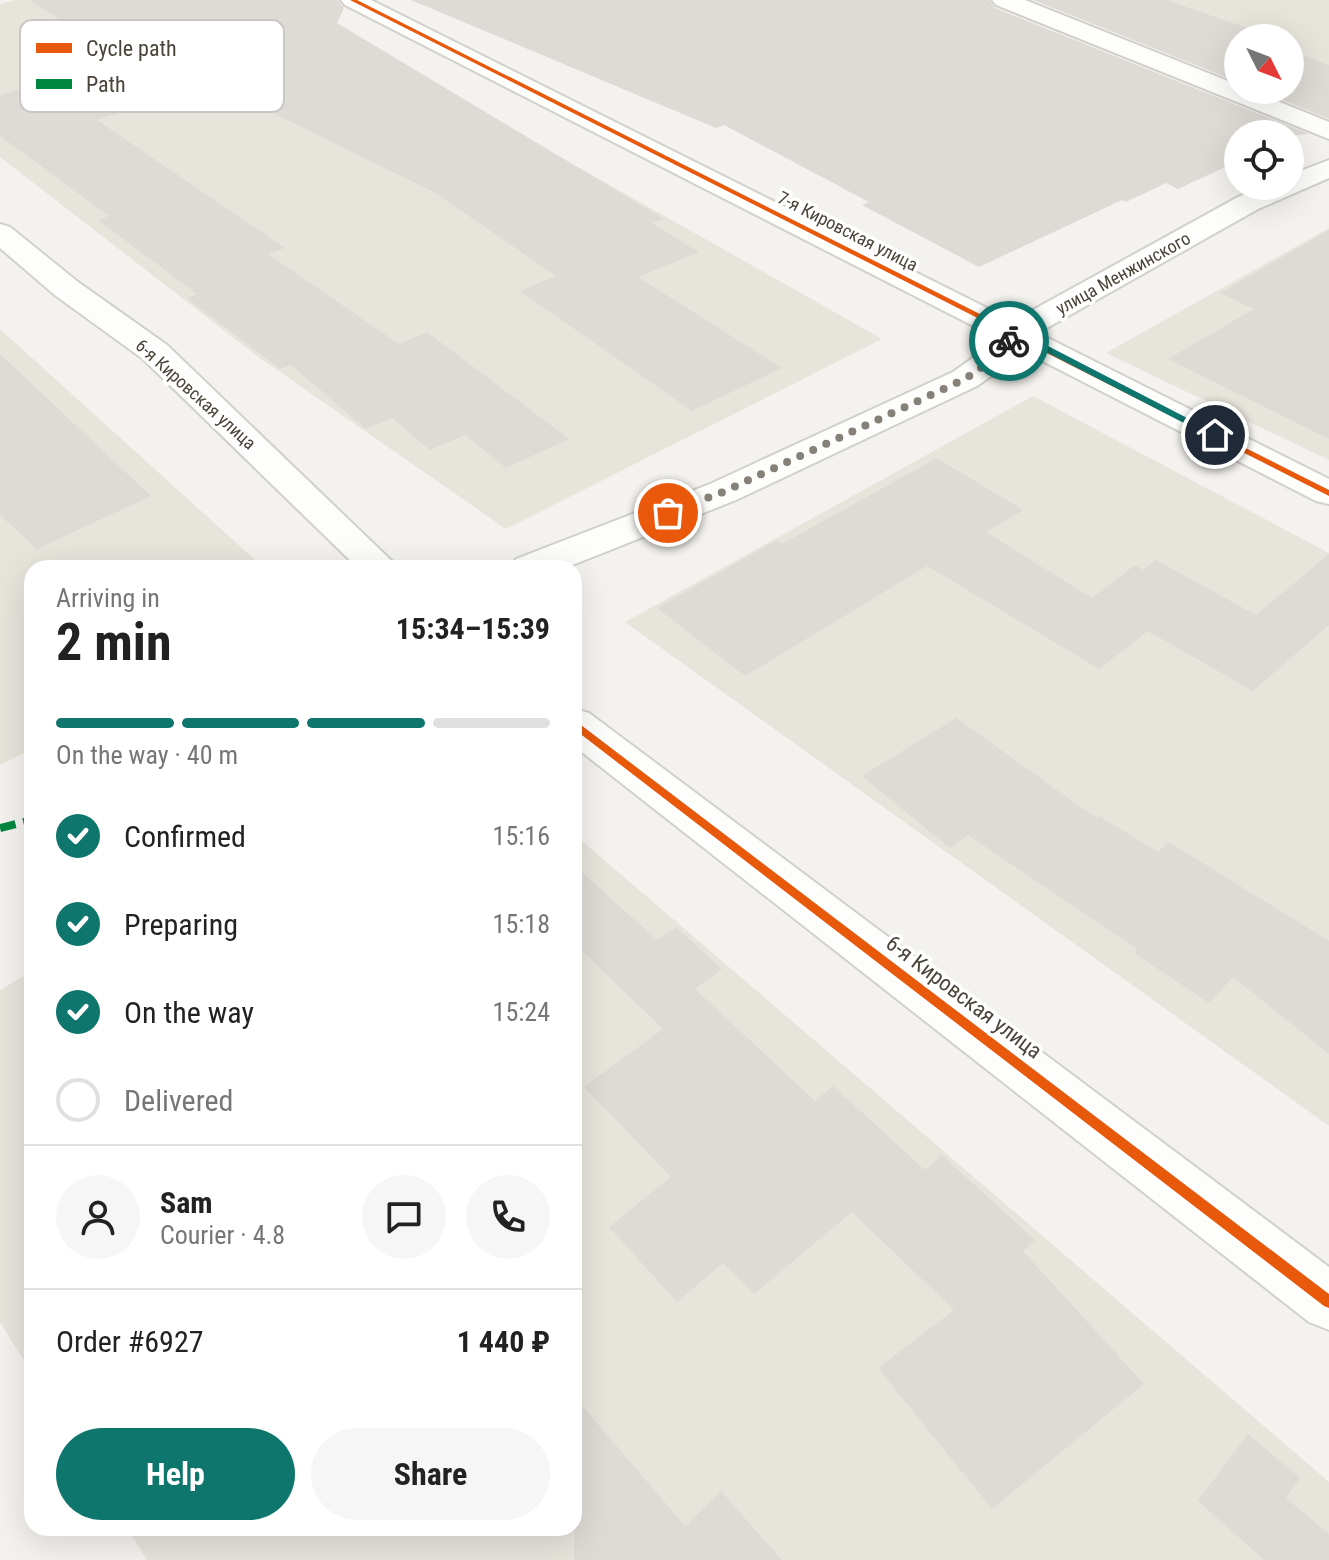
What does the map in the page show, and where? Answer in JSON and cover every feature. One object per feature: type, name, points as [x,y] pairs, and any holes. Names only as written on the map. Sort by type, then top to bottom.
[{"type":"street","name":"7-я Кировская улица","points":[[353,0],[1329,493]]},
{"type":"street","points":[[1004,0],[1329,131]]},
{"type":"street","name":"улица Менжинского","points":[[1304,178],[1329,168]]},
{"type":"street","name":"улица Менжинского","points":[[550,560],[723,492],[965,379],[996,357],[1015,333],[1255,200]]},
{"type":"street","name":"6-я Кировская улица","points":[[0,233],[67,289],[155,352],[372,560]]},
{"type":"street","name":"6-я Кировская улица","points":[[582,730],[1329,1302]]},
{"type":"shaded area","points":[[16,0],[270,0],[479,111],[882,339],[506,529],[257,356],[0,157],[0,4]]},
{"type":"shaded area","points":[[1084,0],[1329,0],[1329,97],[1304,87],[1304,24],[1224,24],[1224,35]]},
{"type":"shaded area","points":[[1329,228],[1329,460],[1106,353]]},
{"type":"shaded area","points":[[0,329],[255,560],[24,560],[24,753],[0,765]]},
{"type":"shaded area","points":[[1033,396],[1329,553],[1329,1126],[625,622]]},
{"type":"shaded area","points":[[582,841],[1329,1482],[1329,1560],[147,1560],[132,1536],[582,1536]]},
{"type":"shaded area","points":[[24,976],[24,1361],[0,1322],[0,990]]},
{"type":"building","points":[[29,0],[338,0],[344,8],[337,23],[664,219],[652,223],[699,252],[638,277],[782,368],[692,411],[520,291],[556,276],[434,192],[270,112],[284,112],[284,20],[61,20]]},
{"type":"building","points":[[411,0],[989,0],[995,8],[1224,100],[1224,104],[1234,104],[1274,120],[1224,120],[1224,168],[1178,189],[1166,183],[1126,202],[1122,200],[979,267],[862,205],[869,202],[724,125],[716,128]]},
{"type":"building","points":[[1033,0],[1166,0],[1235,24],[1224,24],[1224,76]]},
{"type":"building","points":[[1304,55],[1329,65],[1329,119],[1292,104],[1304,104]]},
{"type":"building","points":[[20,89],[20,112],[123,112],[97,120],[285,248],[268,254],[399,344],[427,332],[569,439],[506,468],[465,435],[430,450],[392,418],[366,429],[291,365],[280,369],[187,298],[197,294],[98,220],[109,216],[0,136],[0,95]]},
{"type":"building","points":[[1329,230],[1329,439],[1168,359],[1254,309],[1220,293]]},
{"type":"building","points":[[0,354],[151,496],[37,549],[0,515]]},
{"type":"building","points":[[937,458],[1023,510],[986,532],[1092,598],[1135,565],[1143,570],[1156,560],[1256,615],[1329,554],[1329,625],[1253,691],[1148,631],[1099,669],[927,566],[745,676],[657,608],[777,540],[782,544]]},
{"type":"building","points":[[956,718],[1096,818],[1099,816],[1158,852],[1169,842],[1329,941],[1329,1054],[1233,977],[1209,1003],[1134,953],[1137,949],[968,835],[950,848],[862,776]]},
{"type":"building","points":[[582,872],[657,940],[676,927],[722,969],[695,989],[815,1101],[833,1086],[925,1170],[942,1155],[1035,1240],[1023,1251],[1144,1384],[992,1509],[878,1368],[954,1310],[852,1212],[754,1294],[723,1263],[677,1302],[609,1227],[671,1177],[584,1087],[663,1029],[582,951]]},
{"type":"building","points":[[582,1405],[685,1526],[721,1491],[782,1560],[574,1560],[574,1536],[582,1536]]},
{"type":"building","points":[[1248,1434],[1300,1478],[1286,1498],[1329,1534],[1329,1560],[1264,1560],[1198,1501]]},
{"type":"marked path","points":[[0,828],[24,822]]},
{"type":"cycle path","points":[[353,0],[1329,493]]},
{"type":"cycle path","points":[[582,730],[1329,1302]]},
{"type":"way so far","points":[[668,513],[723,492],[965,379],[996,357],[1009,341]]},
{"type":"route","points":[[1009,341],[1015,333],[1215,435]]}]
